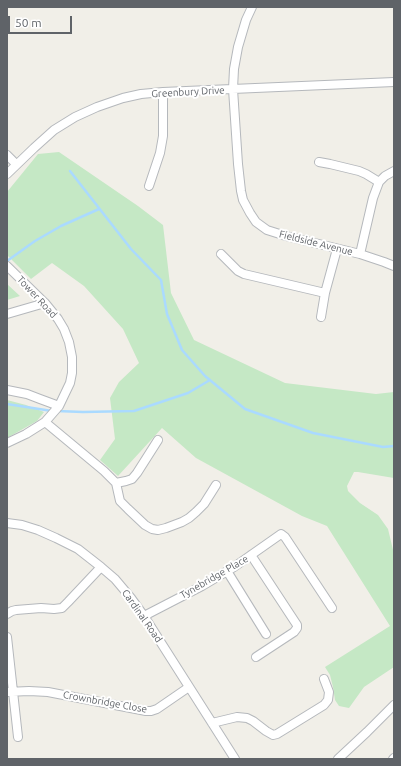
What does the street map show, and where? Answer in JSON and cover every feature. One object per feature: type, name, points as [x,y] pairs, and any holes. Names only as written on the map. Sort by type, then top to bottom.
[{"type":"street","name":"Fieldside Avenue","points":[[252,7],[246,20],[238,47],[234,69],[233,89],[241,191],[250,213],[256,222],[267,230],[360,254],[394,266]]},
{"type":"street","name":"Greenbury Drive","points":[[7,174],[54,130],[75,117],[97,107],[123,98],[141,94],[163,92],[394,82]]},
{"type":"street","points":[[148,186],[160,153],[163,136],[163,92]]},
{"type":"street","points":[[7,155],[16,164]]},
{"type":"street","points":[[319,162],[366,174],[379,182]]},
{"type":"street","points":[[360,254],[373,198],[379,182],[385,176],[394,171]]},
{"type":"street","points":[[320,317],[337,248]]},
{"type":"street","points":[[221,254],[238,271],[244,274],[325,293]]},
{"type":"street","name":"Tower Road","points":[[7,266],[45,303],[58,319],[69,342],[72,357],[70,383],[59,406],[46,422],[7,443]]},
{"type":"street","points":[[7,314],[45,303]]},
{"type":"street","points":[[7,390],[40,398],[59,406]]},
{"type":"street","points":[[46,422],[116,483],[120,501],[145,525],[152,529],[158,530],[182,522],[189,518],[204,504],[216,485]]},
{"type":"street","points":[[116,483],[132,479],[158,440]]},
{"type":"street","name":"Cardinal Road","points":[[7,523],[22,525],[38,530],[78,549],[101,567],[119,584],[144,616],[235,759]]},
{"type":"street","name":"Tynebridge Place","points":[[144,616],[227,572],[281,534],[289,542],[332,608]]},
{"type":"street","points":[[251,556],[297,625],[294,632],[256,657]]},
{"type":"street","points":[[7,614],[16,610],[62,608],[101,567]]},
{"type":"street","points":[[227,572],[266,634]]},
{"type":"street","points":[[7,637],[10,692],[18,737]]},
{"type":"street","points":[[212,723],[237,717],[246,718],[273,735],[277,734],[324,705],[328,700],[329,692],[324,679]]},
{"type":"street","name":"Crownbridge Close","points":[[10,692],[48,692],[152,711],[189,687]]},
{"type":"street","points":[[338,759],[394,705]]},
{"type":"green space","points":[[59,152],[163,225],[171,293],[194,340],[285,383],[376,394],[394,392],[394,478],[354,472],[347,486],[348,491],[360,503],[378,515],[388,529],[394,554],[394,667],[364,687],[349,708],[339,706],[335,700],[330,675],[325,667],[390,626],[327,526],[302,516],[196,458],[162,428],[118,476],[100,460],[115,439],[110,398],[119,382],[139,363],[123,329],[84,286],[52,263],[31,279],[7,255],[7,192],[38,154]]},
{"type":"green space","points":[[7,284],[20,296],[7,300]]},
{"type":"green space","points":[[7,400],[44,412],[37,421],[7,438]]},
{"type":"waterway","points":[[70,171],[131,249],[161,280],[167,314],[182,350],[205,376],[245,409],[313,433],[383,447],[394,446]]},
{"type":"waterway","points":[[7,261],[35,241],[61,226],[99,209]]},
{"type":"waterway","points":[[57,411],[134,411],[188,393],[210,380]]},
{"type":"waterway","points":[[7,404],[52,411]]}]
